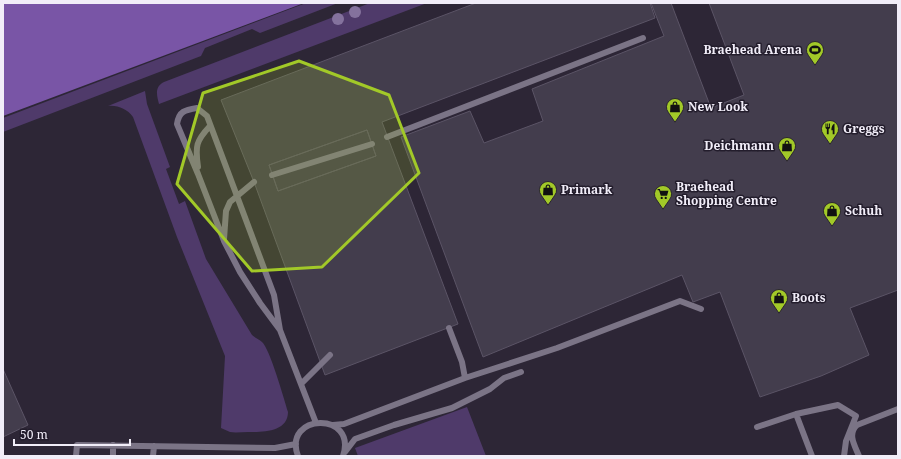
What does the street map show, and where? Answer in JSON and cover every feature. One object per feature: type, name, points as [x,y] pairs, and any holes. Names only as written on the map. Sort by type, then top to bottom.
[{"type":"lane","points":[[388,137],[643,38]]},
{"type":"lane","points":[[280,330],[240,272],[224,241],[177,124],[178,116],[186,110],[197,108],[207,116],[274,295],[280,330],[316,422]]},
{"type":"lane","points":[[198,174],[196,150],[203,134],[210,126]]},
{"type":"lane","points":[[272,175],[372,144]]},
{"type":"lane","points":[[224,241],[226,211],[230,202],[254,182]]},
{"type":"lane","points":[[333,425],[344,424],[465,378],[557,348],[680,301],[701,309]]},
{"type":"lane","points":[[449,328],[462,362],[465,378]]},
{"type":"lane","points":[[302,384],[330,355]]},
{"type":"lane","points":[[344,454],[355,439],[394,425],[452,408],[490,388],[504,378],[521,372]]},
{"type":"lane","points":[[757,427],[796,414],[838,405],[856,416],[846,441],[844,456]]},
{"type":"lane","points":[[859,456],[852,436],[854,428],[898,409]]},
{"type":"lane","points":[[796,414],[812,456]]},
{"type":"lane","points":[[298,456],[296,444],[298,436],[309,425],[316,422],[325,422],[333,425],[339,430],[345,444],[344,454]]},
{"type":"lane","points":[[76,456],[77,445],[275,448],[296,444]]},
{"type":"lane","points":[[112,456],[113,445]]},
{"type":"lane","points":[[153,456],[154,446]]},
{"type":"highlighted area","points":[[299,61],[389,95],[419,173],[322,267],[252,271],[177,184],[203,93]]},
{"type":"shaded area","points":[[3,3],[304,3],[3,116]]},
{"type":"shaded area","points":[[306,3],[338,3],[260,33],[252,29],[205,48],[201,56],[3,132],[3,118]]},
{"type":"shaded area","points":[[370,3],[427,3],[159,104],[157,89],[164,82]]},
{"type":"shaded area","points":[[145,91],[147,104],[170,167],[166,169],[179,204],[185,201],[206,259],[252,335],[261,341],[265,346],[273,364],[288,412],[287,419],[284,424],[274,430],[261,432],[230,432],[221,428],[225,356],[177,237],[133,117],[122,108],[108,106]]},
{"type":"shaded area","points":[[467,407],[486,456],[358,456],[355,448]]},
{"type":"building","points":[[476,3],[650,3],[655,18],[382,122],[458,324],[325,375],[254,182],[221,100]],"holes":[[[367,130],[376,156],[278,191],[269,165]]]},
{"type":"building","name":"Braehead Shopping Centre","points":[[651,3],[671,3],[711,108],[744,95],[709,3],[898,3],[898,290],[850,308],[869,355],[821,376],[760,397],[720,292],[693,302],[682,275],[483,357],[401,137],[470,111],[484,143],[543,121],[532,89],[664,36]]},
{"type":"building","points":[[367,130],[376,156],[278,191],[269,165]]},
{"type":"building","points":[[3,369],[28,425],[3,437]]},
{"type":"place","name":"Braehead Arena","points":[[815,65]]},
{"type":"place","name":"New Look","points":[[675,122]]},
{"type":"place","name":"Greggs","points":[[830,144]]},
{"type":"place","name":"Deichmann","points":[[787,161]]},
{"type":"place","name":"Primark","points":[[548,205]]},
{"type":"place","name":"Braehead Shopping Centre","points":[[663,209]]},
{"type":"place","name":"Schuh","points":[[832,226]]},
{"type":"place","name":"Boots","points":[[779,313]]}]
